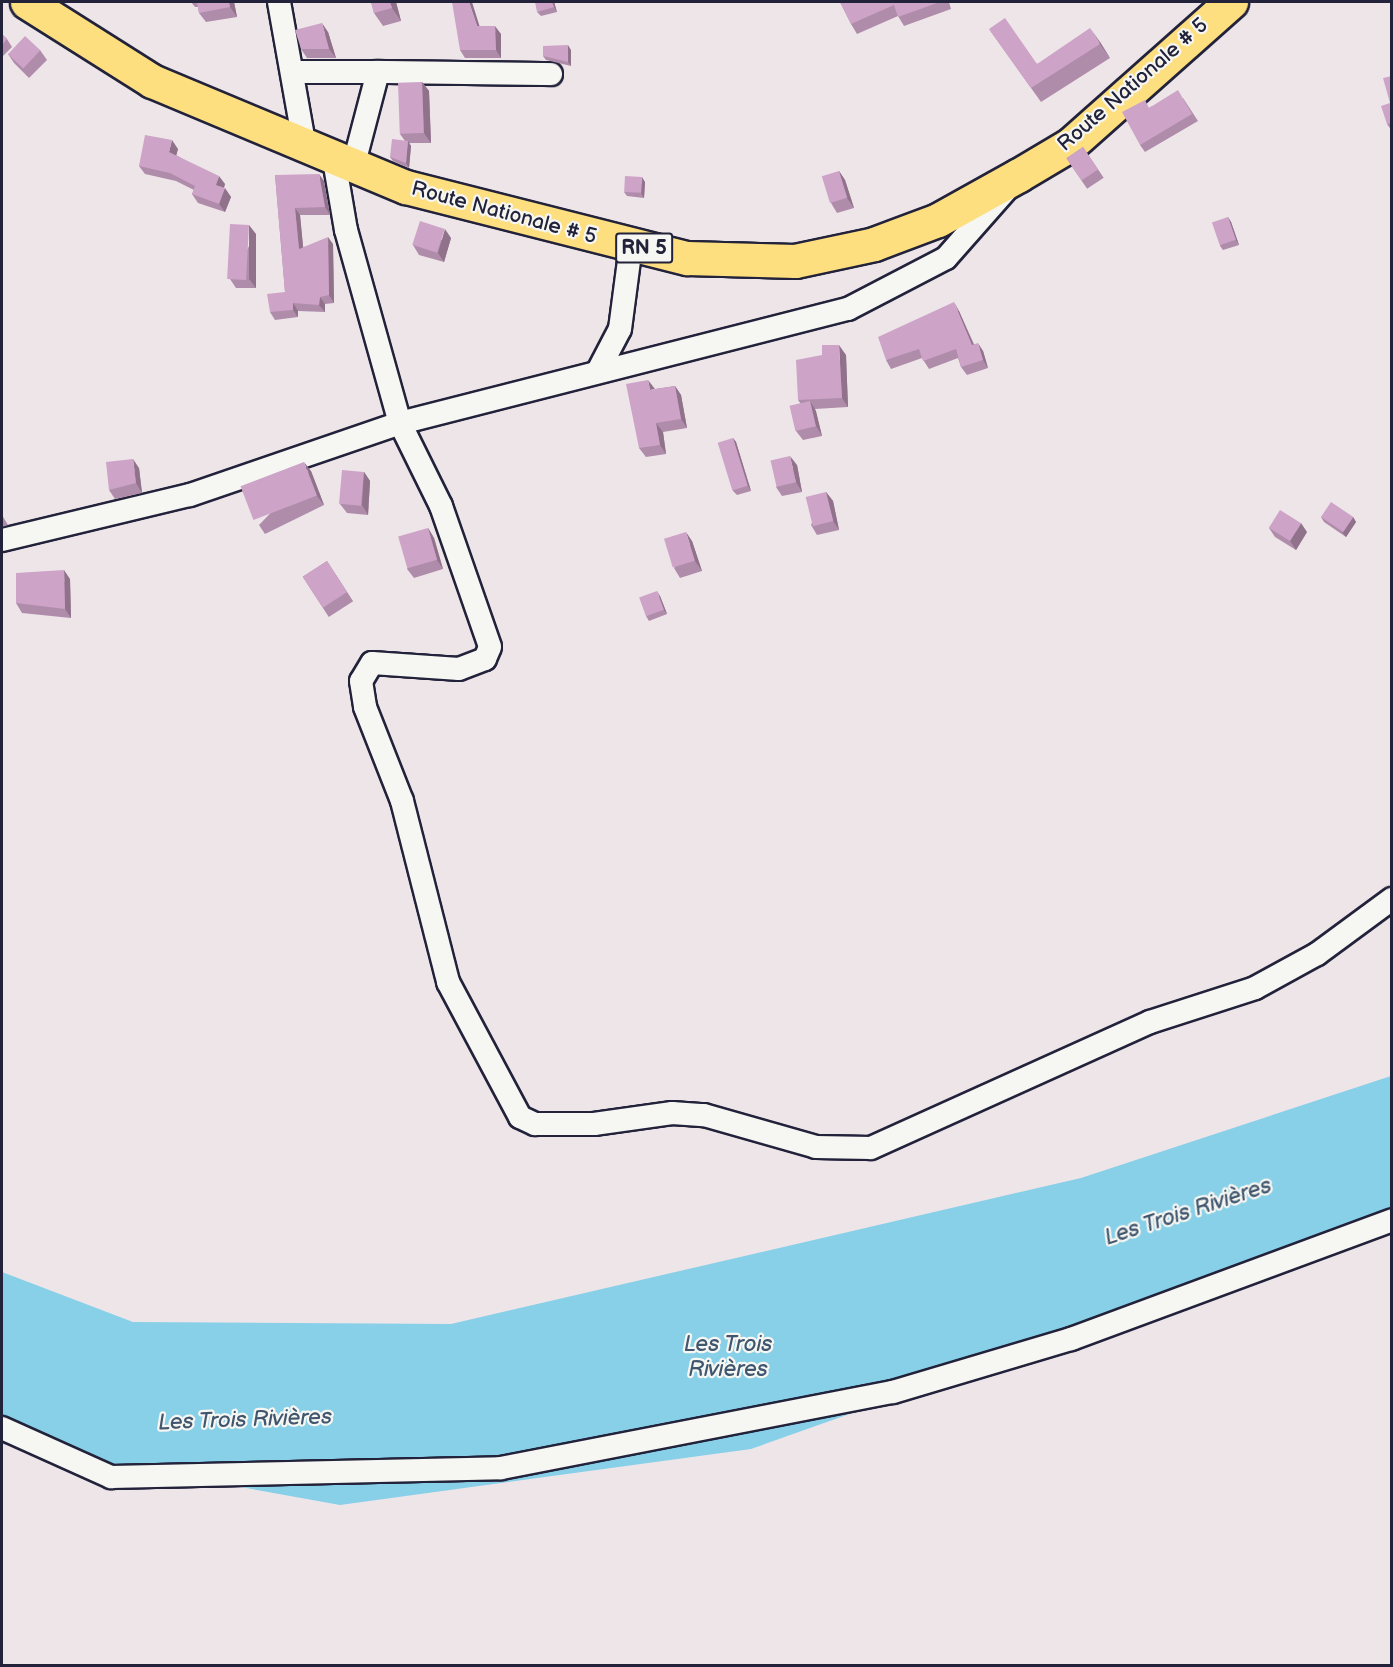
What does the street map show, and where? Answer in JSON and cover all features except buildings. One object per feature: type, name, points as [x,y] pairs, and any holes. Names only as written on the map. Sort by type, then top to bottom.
[{"type":"main road","name":"Route Nationale # 5","points":[[27,2],[152,81],[331,158],[406,187],[631,246],[687,258],[795,261],[874,244],[938,220],[1071,144],[1231,2]]},
{"type":"street","points":[[279,2],[294,72],[331,158],[346,230],[400,423],[441,506],[490,647],[485,659],[459,669],[372,663],[361,681],[365,707],[402,801],[448,982],[520,1117],[535,1124],[594,1124],[672,1113],[704,1115],[816,1148],[871,1148],[1107,1040],[1255,988],[1317,954],[1392,899]]},
{"type":"street","points":[[294,72],[551,74]]},
{"type":"street","points":[[331,158],[378,72]]},
{"type":"street","points":[[2,540],[190,495],[400,423],[848,309],[946,258],[1018,175]]},
{"type":"street","points":[[598,371],[620,329],[631,246]]},
{"type":"street","points":[[2,1428],[111,1477],[501,1468],[893,1392],[1071,1339],[1392,1220]]},
{"type":"water","name":"Les Trois Rivières","points":[[1391,1076],[1391,1222],[751,1449],[340,1505],[2,1444],[2,1272],[133,1322],[451,1324],[1081,1178]]}]
